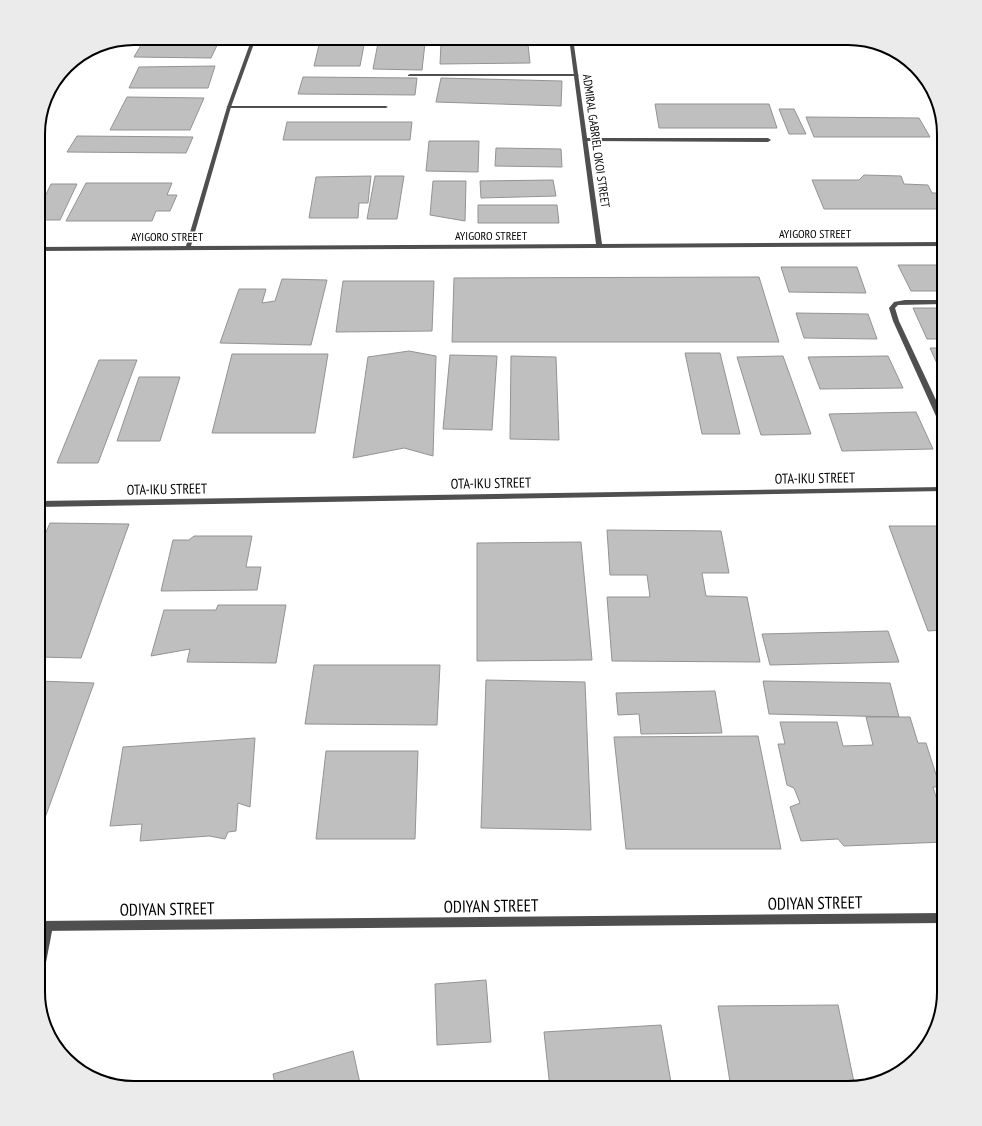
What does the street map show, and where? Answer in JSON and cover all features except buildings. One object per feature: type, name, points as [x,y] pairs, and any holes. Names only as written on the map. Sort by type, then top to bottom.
[{"type":"street","points":[[188,248],[228,107],[251,45]]},
{"type":"street","name":"ADMIRAL GABRIEL OKOI STREET","points":[[572,45],[600,246]]},
{"type":"street","points":[[410,74],[577,75]]},
{"type":"street","points":[[228,107],[386,107]]},
{"type":"street","points":[[586,139],[768,140]]},
{"type":"street","name":"AYIGORO STREET","points":[[45,249],[937,244]]},
{"type":"street","points":[[937,302],[896,303],[892,308],[896,321],[937,410]]},
{"type":"street","name":"OTA-IKU STREET","points":[[45,504],[937,489]]},
{"type":"street","name":"ODIYAN STREET","points":[[45,926],[937,918]]}]
